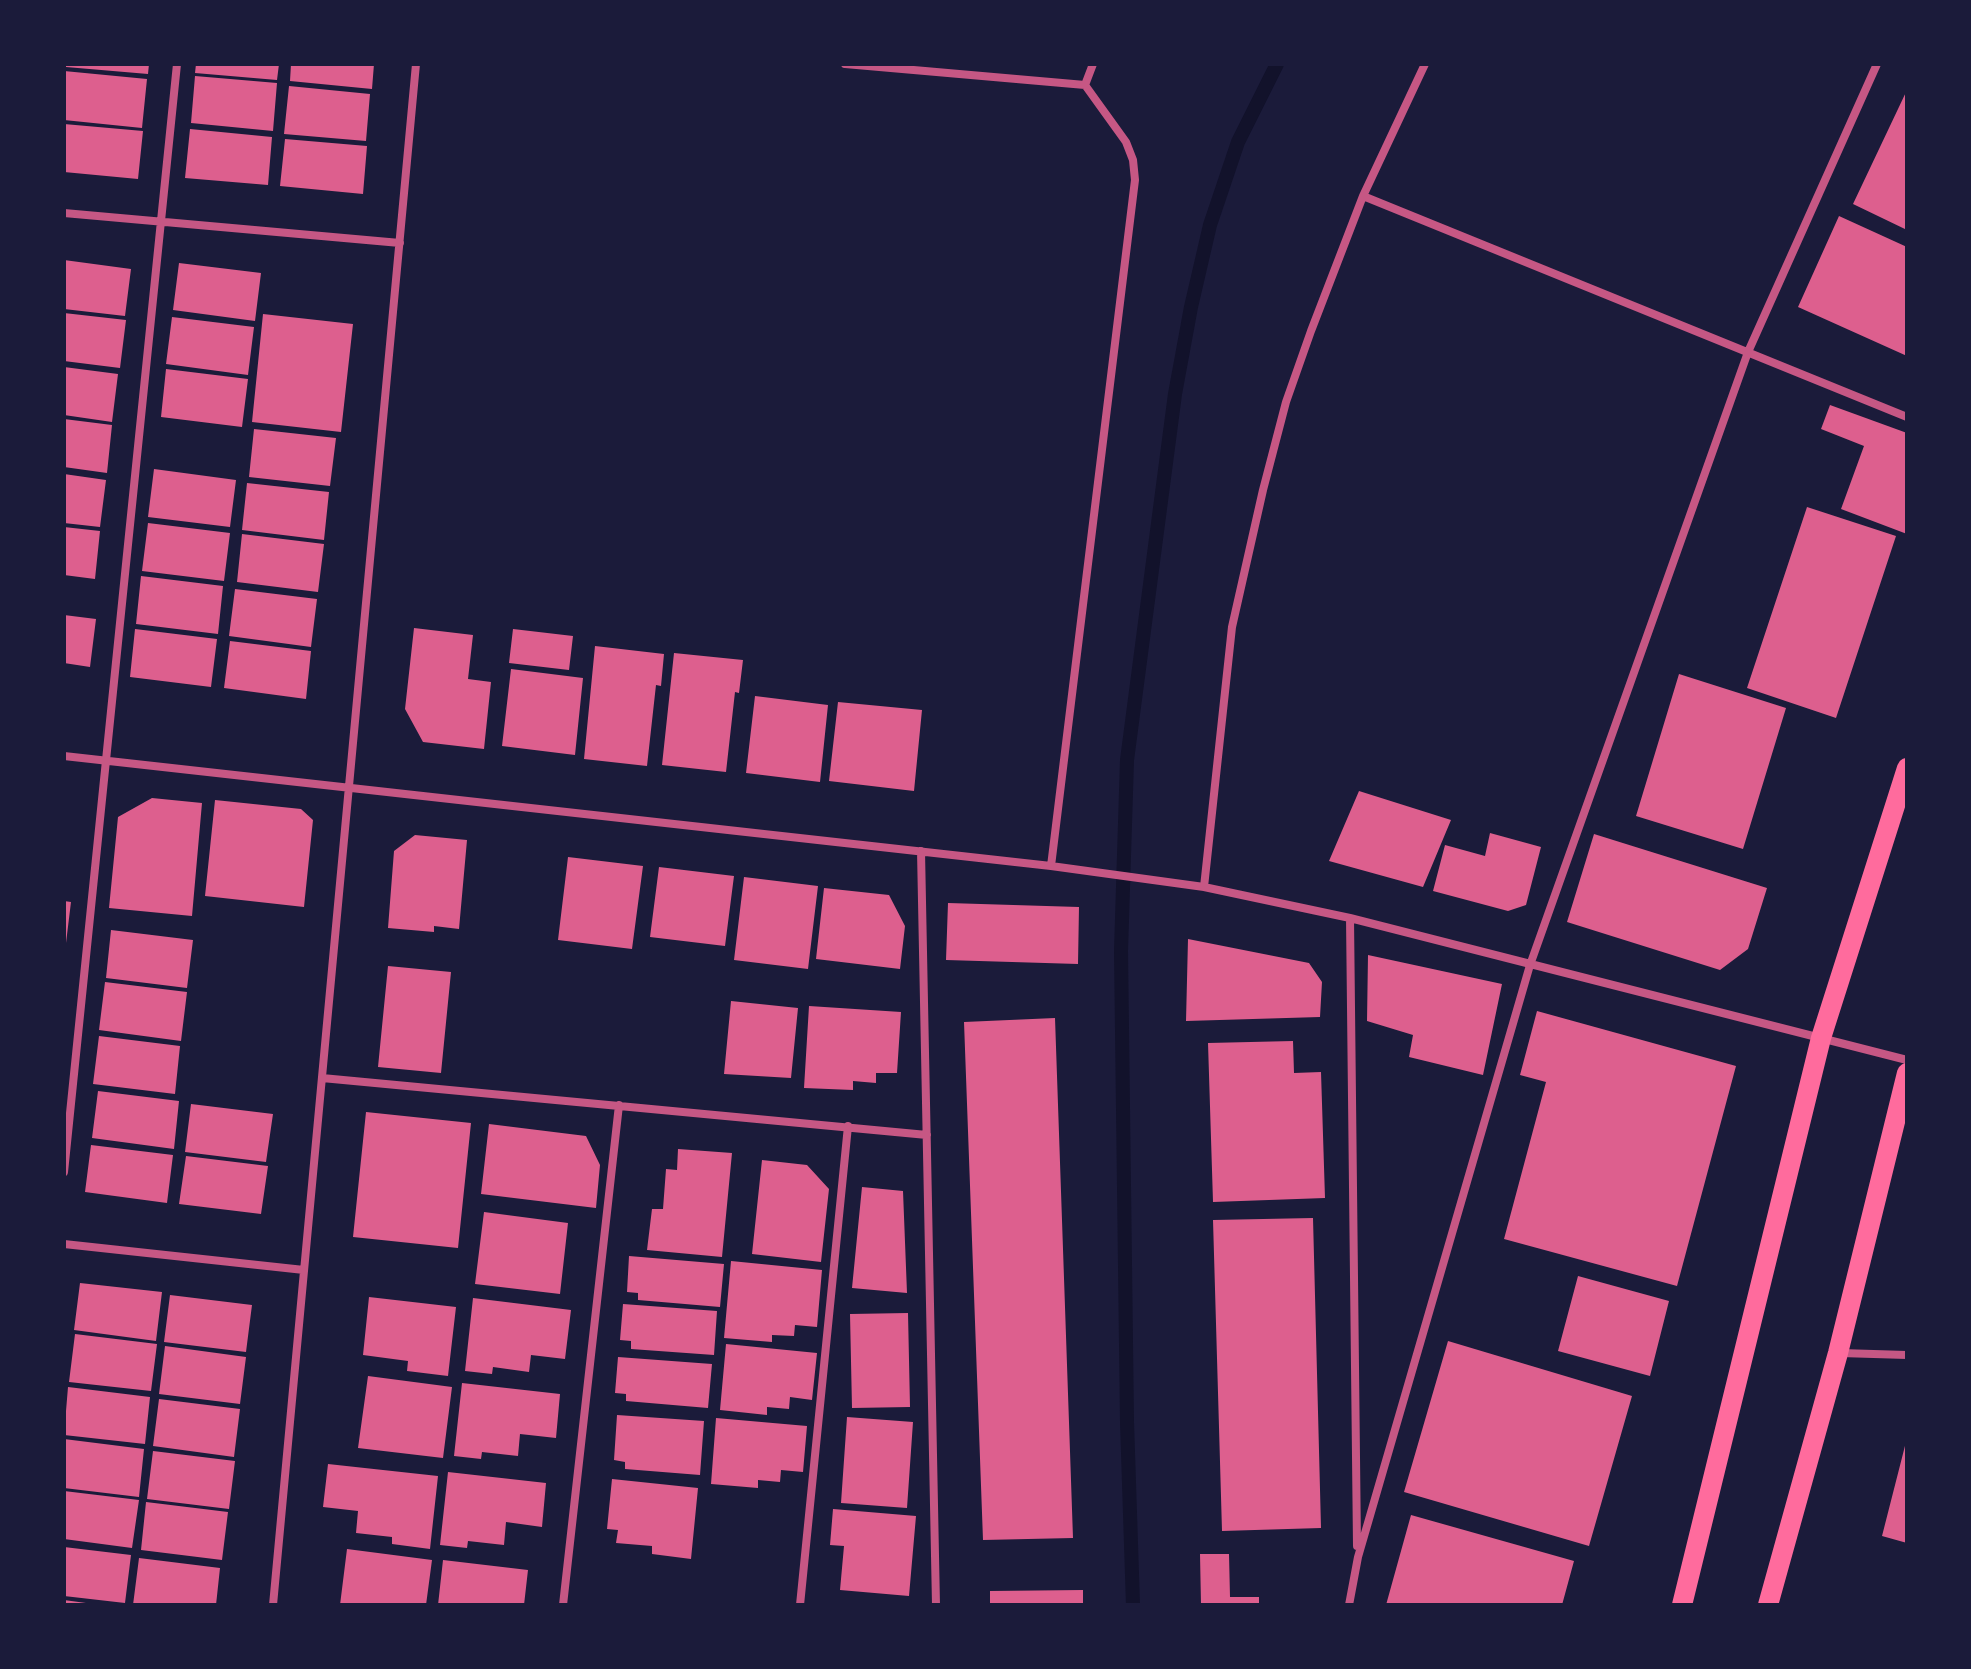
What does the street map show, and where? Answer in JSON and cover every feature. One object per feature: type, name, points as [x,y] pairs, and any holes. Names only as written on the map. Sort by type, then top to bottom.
[{"type":"main road","points":[[1682,1605],[1821,1038],[1907,768]]},
{"type":"main road","points":[[1768,1605],[1838,1353],[1907,1073]]},
{"type":"street","points":[[64,1172],[177,64]]},
{"type":"street","points":[[273,1605],[416,64]]},
{"type":"street","points":[[845,64],[1085,85],[1126,142],[1133,160],[1135,180],[1051,866]]},
{"type":"street","points":[[1085,85],[1093,64]]},
{"type":"street","points":[[1204,887],[1232,627],[1286,402],[1363,196],[1425,64]]},
{"type":"street","points":[[1349,1605],[1358,1557],[1530,965],[1748,352],[1877,64]]},
{"type":"street","points":[[1363,196],[1907,417]]},
{"type":"street","points":[[64,213],[400,243]]},
{"type":"street","points":[[64,756],[921,851],[1204,887],[1350,918],[1907,1060]]},
{"type":"street","points":[[921,851],[936,1605]]},
{"type":"street","points":[[1350,918],[1358,1557]]},
{"type":"street","points":[[322,1078],[927,1135]]},
{"type":"street","points":[[563,1605],[619,1105]]},
{"type":"street","points":[[800,1605],[848,1126]]},
{"type":"street","points":[[64,1244],[304,1270]]},
{"type":"street","points":[[1838,1353],[1907,1355]]},
{"type":"building","points":[[66,64],[149,64],[148,74],[66,67]]},
{"type":"building","points":[[196,64],[279,64],[277,80],[195,73]]},
{"type":"building","points":[[291,64],[374,64],[372,89],[290,81]]},
{"type":"building","points":[[64,71],[147,79],[142,128],[64,120]]},
{"type":"building","points":[[195,76],[277,83],[273,131],[191,123]]},
{"type":"building","points":[[289,86],[370,94],[366,141],[284,134]]},
{"type":"building","points":[[1907,90],[1907,230],[1853,204]]},
{"type":"building","points":[[64,124],[143,131],[138,179],[64,172]]},
{"type":"building","points":[[190,129],[272,137],[268,185],[185,178]]},
{"type":"building","points":[[285,139],[367,146],[363,194],[280,186]]},
{"type":"building","points":[[1839,216],[1907,247],[1907,356],[1798,307]]},
{"type":"building","points":[[64,260],[131,269],[125,316],[64,309]]},
{"type":"building","points":[[179,263],[261,273],[255,321],[173,310]]},
{"type":"building","points":[[64,313],[126,320],[120,368],[64,361]]},
{"type":"building","points":[[263,314],[353,324],[341,432],[252,422]]},
{"type":"building","points":[[172,317],[254,327],[248,375],[166,364]]},
{"type":"building","points":[[64,367],[118,374],[112,422],[64,415]]},
{"type":"building","points":[[166,369],[248,379],[242,427],[161,417]]},
{"type":"building","points":[[1830,405],[1907,433],[1907,534],[1841,509],[1864,446],[1821,429]]},
{"type":"building","points":[[64,419],[112,425],[107,473],[64,467]]},
{"type":"building","points":[[254,429],[336,438],[330,486],[249,477]]},
{"type":"building","points":[[154,469],[236,480],[230,527],[148,517]]},
{"type":"building","points":[[64,474],[106,480],[100,527],[64,523]]},
{"type":"building","points":[[247,483],[329,492],[324,540],[242,530]]},
{"type":"building","points":[[1807,507],[1896,536],[1836,718],[1747,688]]},
{"type":"building","points":[[148,523],[230,533],[224,581],[142,571]]},
{"type":"building","points":[[64,527],[100,531],[95,579],[64,575]]},
{"type":"building","points":[[242,534],[324,544],[318,592],[237,582]]},
{"type":"building","points":[[141,576],[223,586],[218,634],[136,624]]},
{"type":"building","points":[[235,589],[317,599],[311,647],[229,636]]},
{"type":"building","points":[[64,615],[96,619],[90,667],[64,663]]},
{"type":"building","points":[[414,628],[473,635],[468,679],[491,682],[484,749],[423,742],[405,709]]},
{"type":"building","points":[[135,629],[217,639],[211,687],[130,677]]},
{"type":"building","points":[[513,629],[573,636],[569,670],[509,663]]},
{"type":"building","points":[[230,641],[311,651],[306,699],[224,688]]},
{"type":"building","points":[[595,646],[664,654],[661,686],[656,685],[647,766],[584,759]]},
{"type":"building","points":[[674,653],[743,660],[739,693],[735,692],[726,772],[662,765]]},
{"type":"building","points":[[511,669],[583,678],[575,755],[502,746]]},
{"type":"building","points":[[1679,674],[1786,708],[1743,849],[1636,816]]},
{"type":"building","points":[[755,696],[828,705],[820,782],[746,773]]},
{"type":"building","points":[[838,702],[922,710],[914,791],[829,781]]},
{"type":"building","points":[[1359,791],[1451,820],[1423,887],[1329,861]]},
{"type":"building","points":[[152,798],[202,803],[192,916],[109,908],[118,817]]},
{"type":"building","points":[[215,800],[301,809],[313,820],[304,907],[205,896]]},
{"type":"building","points":[[1490,833],[1541,847],[1526,905],[1508,911],[1433,891],[1445,845],[1485,856]]},
{"type":"building","points":[[1594,834],[1767,888],[1748,949],[1720,970],[1567,922]]},
{"type":"building","points":[[415,835],[467,840],[459,929],[434,926],[434,932],[388,928],[394,851]]},
{"type":"building","points":[[568,857],[643,866],[632,949],[558,940]]},
{"type":"building","points":[[659,867],[734,876],[725,946],[650,937]]},
{"type":"building","points":[[744,877],[818,886],[808,969],[734,960]]},
{"type":"building","points":[[824,888],[889,895],[905,926],[900,969],[816,959]]},
{"type":"building","points":[[64,901],[71,902],[66,943],[64,943]]},
{"type":"building","points":[[948,903],[1079,907],[1078,964],[946,960]]},
{"type":"building","points":[[111,930],[193,940],[187,988],[106,978]]},
{"type":"building","points":[[1188,939],[1309,963],[1322,982],[1320,1017],[1186,1021]]},
{"type":"building","points":[[1368,955],[1502,984],[1483,1075],[1409,1057],[1413,1035],[1367,1021]]},
{"type":"building","points":[[388,966],[451,972],[441,1073],[378,1067]]},
{"type":"building","points":[[105,982],[187,992],[181,1041],[99,1030]]},
{"type":"building","points":[[731,1001],[798,1008],[791,1078],[724,1074]]},
{"type":"building","points":[[809,1006],[901,1012],[897,1073],[876,1073],[876,1083],[853,1081],[853,1090],[804,1088]]},
{"type":"building","points":[[1537,1011],[1736,1066],[1677,1286],[1504,1239],[1546,1082],[1520,1075]]},
{"type":"building","points":[[1055,1018],[1073,1538],[983,1540],[964,1022]]},
{"type":"building","points":[[99,1036],[180,1046],[175,1094],[93,1084]]},
{"type":"building","points":[[1293,1041],[1294,1073],[1321,1072],[1325,1198],[1213,1202],[1208,1043]]},
{"type":"building","points":[[98,1091],[179,1101],[174,1149],[92,1138]]},
{"type":"building","points":[[191,1104],[273,1114],[266,1162],[185,1152]]},
{"type":"building","points":[[366,1112],[471,1123],[458,1248],[353,1237]]},
{"type":"building","points":[[489,1124],[586,1136],[600,1165],[596,1208],[481,1194]]},
{"type":"building","points":[[91,1145],[173,1155],[167,1203],[85,1192]]},
{"type":"building","points":[[678,1149],[732,1153],[722,1257],[647,1250],[652,1209],[663,1209],[666,1169],[677,1170]]},
{"type":"building","points":[[186,1156],[268,1166],[261,1214],[179,1204]]},
{"type":"building","points":[[762,1160],[807,1165],[829,1189],[821,1262],[752,1254]]},
{"type":"building","points":[[862,1187],[903,1191],[907,1293],[852,1288]]},
{"type":"building","points":[[484,1212],[568,1223],[560,1294],[475,1284]]},
{"type":"building","points":[[1313,1218],[1321,1528],[1222,1531],[1213,1220]]},
{"type":"building","points":[[629,1256],[724,1264],[720,1307],[638,1300],[638,1293],[627,1292]]},
{"type":"building","points":[[731,1261],[822,1270],[817,1327],[795,1325],[794,1336],[772,1335],[772,1342],[724,1338]]},
{"type":"building","points":[[1578,1276],[1669,1301],[1650,1376],[1558,1351]]},
{"type":"building","points":[[80,1283],[162,1292],[156,1341],[74,1330]]},
{"type":"building","points":[[170,1295],[252,1305],[246,1352],[164,1342]]},
{"type":"building","points":[[369,1297],[456,1307],[448,1376],[407,1371],[408,1361],[363,1355]]},
{"type":"building","points":[[473,1298],[571,1310],[565,1359],[531,1355],[529,1372],[493,1367],[492,1374],[465,1371]]},
{"type":"building","points":[[623,1304],[717,1311],[714,1355],[631,1349],[631,1341],[620,1340]]},
{"type":"building","points":[[908,1313],[910,1407],[852,1408],[850,1314]]},
{"type":"building","points":[[75,1334],[157,1344],[151,1391],[69,1382]]},
{"type":"building","points":[[1448,1341],[1632,1396],[1589,1546],[1404,1492]]},
{"type":"building","points":[[726,1344],[817,1353],[812,1400],[790,1397],[789,1409],[767,1407],[767,1415],[720,1410]]},
{"type":"building","points":[[165,1346],[246,1357],[240,1404],[159,1394]]},
{"type":"building","points":[[618,1357],[712,1364],[708,1408],[626,1401],[626,1394],[615,1393]]},
{"type":"building","points":[[368,1376],[452,1387],[443,1458],[358,1448]]},
{"type":"building","points":[[462,1383],[560,1394],[556,1438],[520,1434],[518,1456],[482,1452],[481,1459],[454,1456]]},
{"type":"building","points":[[68,1387],[150,1397],[145,1444],[64,1435]]},
{"type":"building","points":[[159,1399],[240,1409],[234,1457],[153,1446]]},
{"type":"building","points":[[617,1415],[704,1421],[700,1475],[625,1469],[625,1462],[614,1460]]},
{"type":"building","points":[[847,1417],[913,1422],[907,1508],[841,1503]]},
{"type":"building","points":[[716,1418],[807,1426],[803,1472],[781,1470],[780,1482],[758,1480],[758,1488],[711,1484]]},
{"type":"building","points":[[1907,1438],[1907,1543],[1882,1536]]},
{"type":"building","points":[[64,1439],[144,1449],[139,1497],[64,1488]]},
{"type":"building","points":[[153,1451],[235,1461],[229,1509],[147,1499]]},
{"type":"building","points":[[328,1464],[438,1476],[430,1549],[392,1544],[392,1537],[356,1533],[358,1511],[323,1507]]},
{"type":"building","points":[[448,1472],[546,1483],[542,1527],[506,1522],[504,1545],[468,1541],[467,1548],[440,1545]]},
{"type":"building","points":[[612,1479],[698,1488],[691,1559],[652,1554],[652,1546],[616,1543],[618,1530],[607,1529]]},
{"type":"building","points":[[64,1491],[139,1500],[132,1548],[64,1539]]},
{"type":"building","points":[[146,1502],[228,1512],[222,1560],[141,1550]]},
{"type":"building","points":[[833,1509],[916,1516],[909,1596],[840,1590],[844,1546],[830,1545]]},
{"type":"building","points":[[1411,1515],[1574,1561],[1562,1605],[1386,1605]]},
{"type":"building","points":[[64,1547],[131,1555],[125,1603],[64,1596]]},
{"type":"building","points":[[347,1549],[432,1560],[426,1605],[340,1605]]},
{"type":"building","points":[[1200,1554],[1229,1554],[1230,1597],[1259,1597],[1259,1605],[1201,1605]]},
{"type":"building","points":[[139,1558],[220,1568],[216,1605],[133,1605]]},
{"type":"building","points":[[443,1560],[528,1570],[524,1605],[438,1605]]},
{"type":"building","points":[[1083,1590],[1083,1605],[990,1605],[990,1591]]},
{"type":"building","points":[[64,1600],[86,1603],[86,1605],[64,1605]]},
{"type":"waterway","points":[[1133,1605],[1127,1422],[1121,951],[1127,760],[1175,394],[1191,307],[1210,225],[1238,142],[1277,64]]}]
